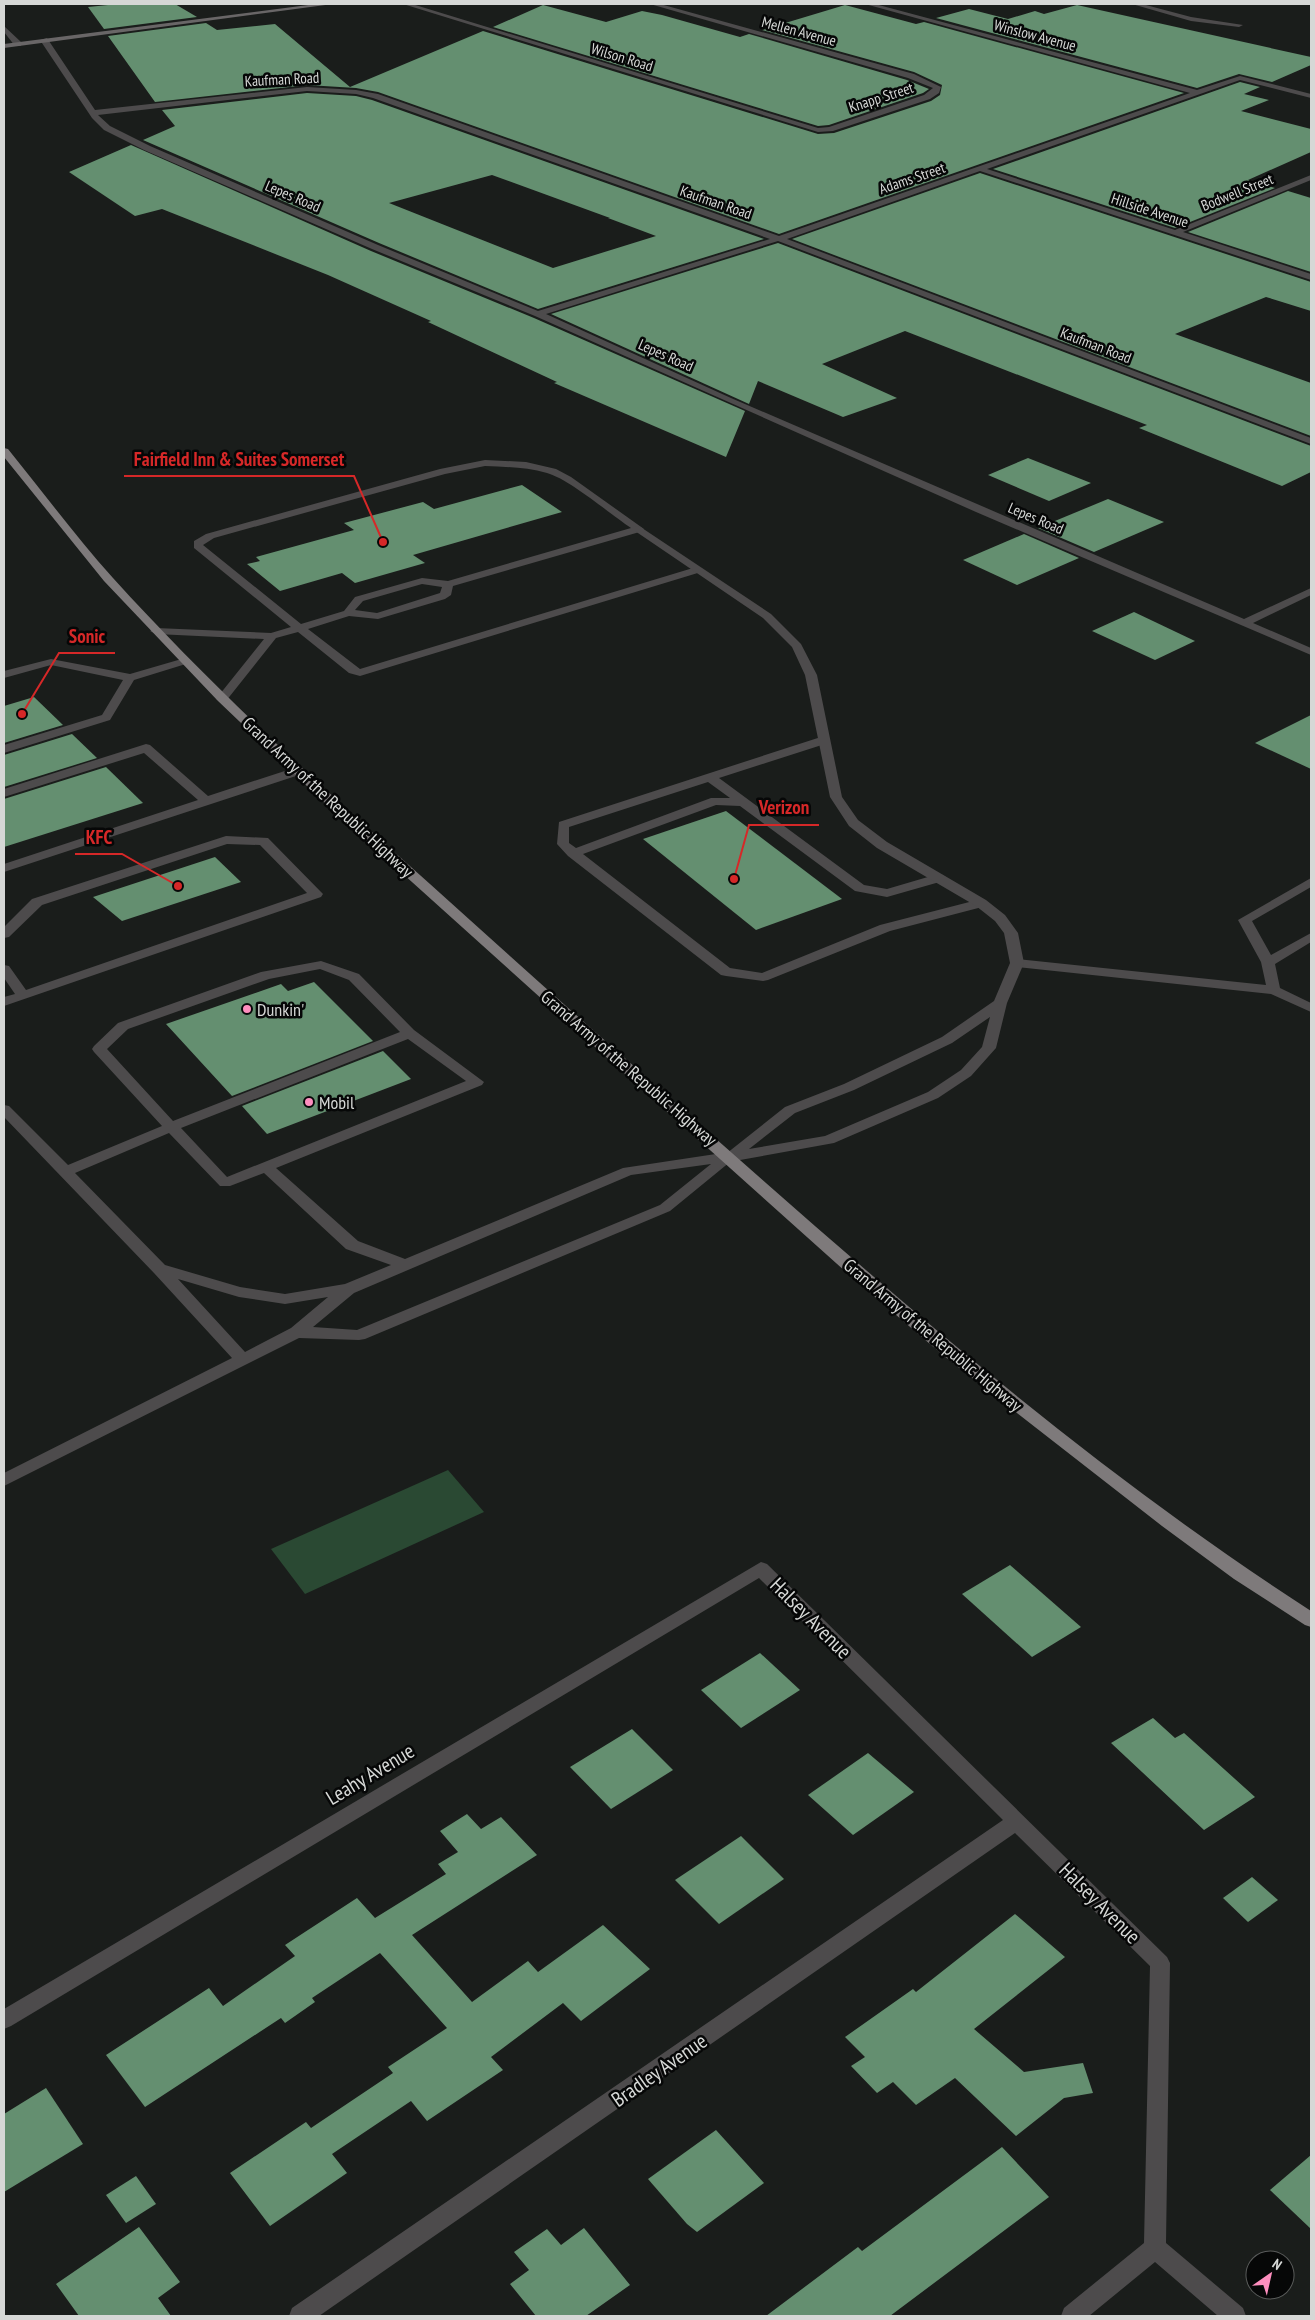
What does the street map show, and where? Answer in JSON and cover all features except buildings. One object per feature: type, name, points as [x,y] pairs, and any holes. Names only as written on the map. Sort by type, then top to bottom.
[{"type":"main road","name":"Grand Army of the Republic Highway","points":[[4,451],[108,580],[222,699],[298,771],[530,980],[901,1311],[1044,1428],[1168,1522],[1240,1574],[1311,1620]]},
{"type":"street","points":[[4,46],[330,4]]},
{"type":"street","name":"Wilson Road","points":[[406,4],[800,126],[818,130],[830,129]]},
{"type":"street","name":"Mellen Avenue","points":[[653,4],[911,76],[930,82],[936,87]]},
{"type":"street","name":"Winslow Avenue","points":[[868,4],[1196,92]]},
{"type":"street","points":[[1135,4],[1192,19],[1238,25]]},
{"type":"street","points":[[4,28],[18,44]]},
{"type":"street","name":"Lepes Road","points":[[44,40],[93,113],[107,128],[147,148],[375,247],[538,314],[953,498],[1311,652]]},
{"type":"street","name":"Adams Street","points":[[538,314],[778,239],[1240,78],[1311,96]]},
{"type":"street","points":[[1293,92],[1311,85]]},
{"type":"street","name":"Knapp Street","points":[[830,129],[927,97],[936,91],[936,87]]},
{"type":"street","name":"Kaufman Road","points":[[93,113],[307,89],[356,92],[375,96],[778,239],[1311,441]]},
{"type":"street","name":"Hillside Avenue","points":[[980,169],[1311,277]]},
{"type":"street","name":"Bodwell Street","points":[[1174,233],[1311,178]]},
{"type":"street","points":[[160,1269],[239,1292],[285,1299],[348,1290],[628,1171],[729,1157],[829,1140],[933,1095],[966,1073],[989,1048],[1000,1003],[1017,963],[1011,933],[1000,918],[981,903],[882,844],[853,823],[836,797],[811,675],[797,646],[768,616],[697,570],[567,479],[552,472],[526,465],[484,463],[444,471],[210,536],[198,543],[198,546],[353,671],[360,673],[697,570]]},
{"type":"street","points":[[348,614],[359,599],[422,580],[448,584],[639,529]]},
{"type":"street","points":[[156,631],[272,636],[348,614],[378,616],[441,597],[445,595],[448,584]]},
{"type":"street","points":[[1245,623],[1311,591]]},
{"type":"street","points":[[222,699],[272,636]]},
{"type":"street","points":[[4,675],[51,662],[130,678],[185,661]]},
{"type":"street","points":[[4,749],[106,717],[130,678]]},
{"type":"street","points":[[824,740],[563,825],[563,844],[726,972],[763,977],[885,928],[981,903]]},
{"type":"street","points":[[4,793],[146,748],[206,801]]},
{"type":"street","points":[[4,868],[298,771]]},
{"type":"street","points":[[711,778],[860,888],[887,893],[938,878]]},
{"type":"street","points":[[573,853],[715,801],[744,802]]},
{"type":"street","points":[[4,934],[37,902],[226,840],[263,841],[316,894],[4,1002]]},
{"type":"street","points":[[1274,990],[1268,962],[1245,920],[1311,882]]},
{"type":"street","points":[[1268,962],[1311,937]]},
{"type":"street","points":[[1017,963],[1274,990],[1311,1008]]},
{"type":"street","points":[[321,965],[354,977],[409,1033],[478,1082],[225,1183],[99,1049],[123,1026],[266,975],[321,965]]},
{"type":"street","points":[[4,969],[23,995]]},
{"type":"street","points":[[297,1332],[359,1334],[368,1331],[665,1208],[790,1110],[849,1087],[947,1040],[1000,1003]]},
{"type":"street","points":[[65,1172],[171,1127],[409,1033]]},
{"type":"street","points":[[4,1109],[160,1269],[242,1360]]},
{"type":"street","points":[[266,1168],[352,1245],[407,1265]]},
{"type":"street","points":[[4,1480],[297,1332],[348,1290]]},
{"type":"street","name":"Halsey Avenue","points":[[761,1569],[1160,1963],[1155,2248]]},
{"type":"street","name":"Leahy Avenue","points":[[4,2020],[761,1569]]},
{"type":"street","name":"Bradley Avenue","points":[[300,2316],[1017,1821]]},
{"type":"street","points":[[1072,2316],[1155,2248],[1235,2316]]},
{"type":"green space","points":[[448,1470],[484,1512],[305,1594],[271,1549]]},
{"type":"place","name":"Fairfield Inn & Suites Somerset","points":[[383,542]]},
{"type":"place","name":"Sonic","points":[[22,714]]},
{"type":"place","name":"Verizon","points":[[734,879]]},
{"type":"place","name":"KFC","points":[[178,886]]},
{"type":"place","name":"Dunkin'","points":[[247,1009]]},
{"type":"place","name":"Mobil","points":[[309,1102]]}]
